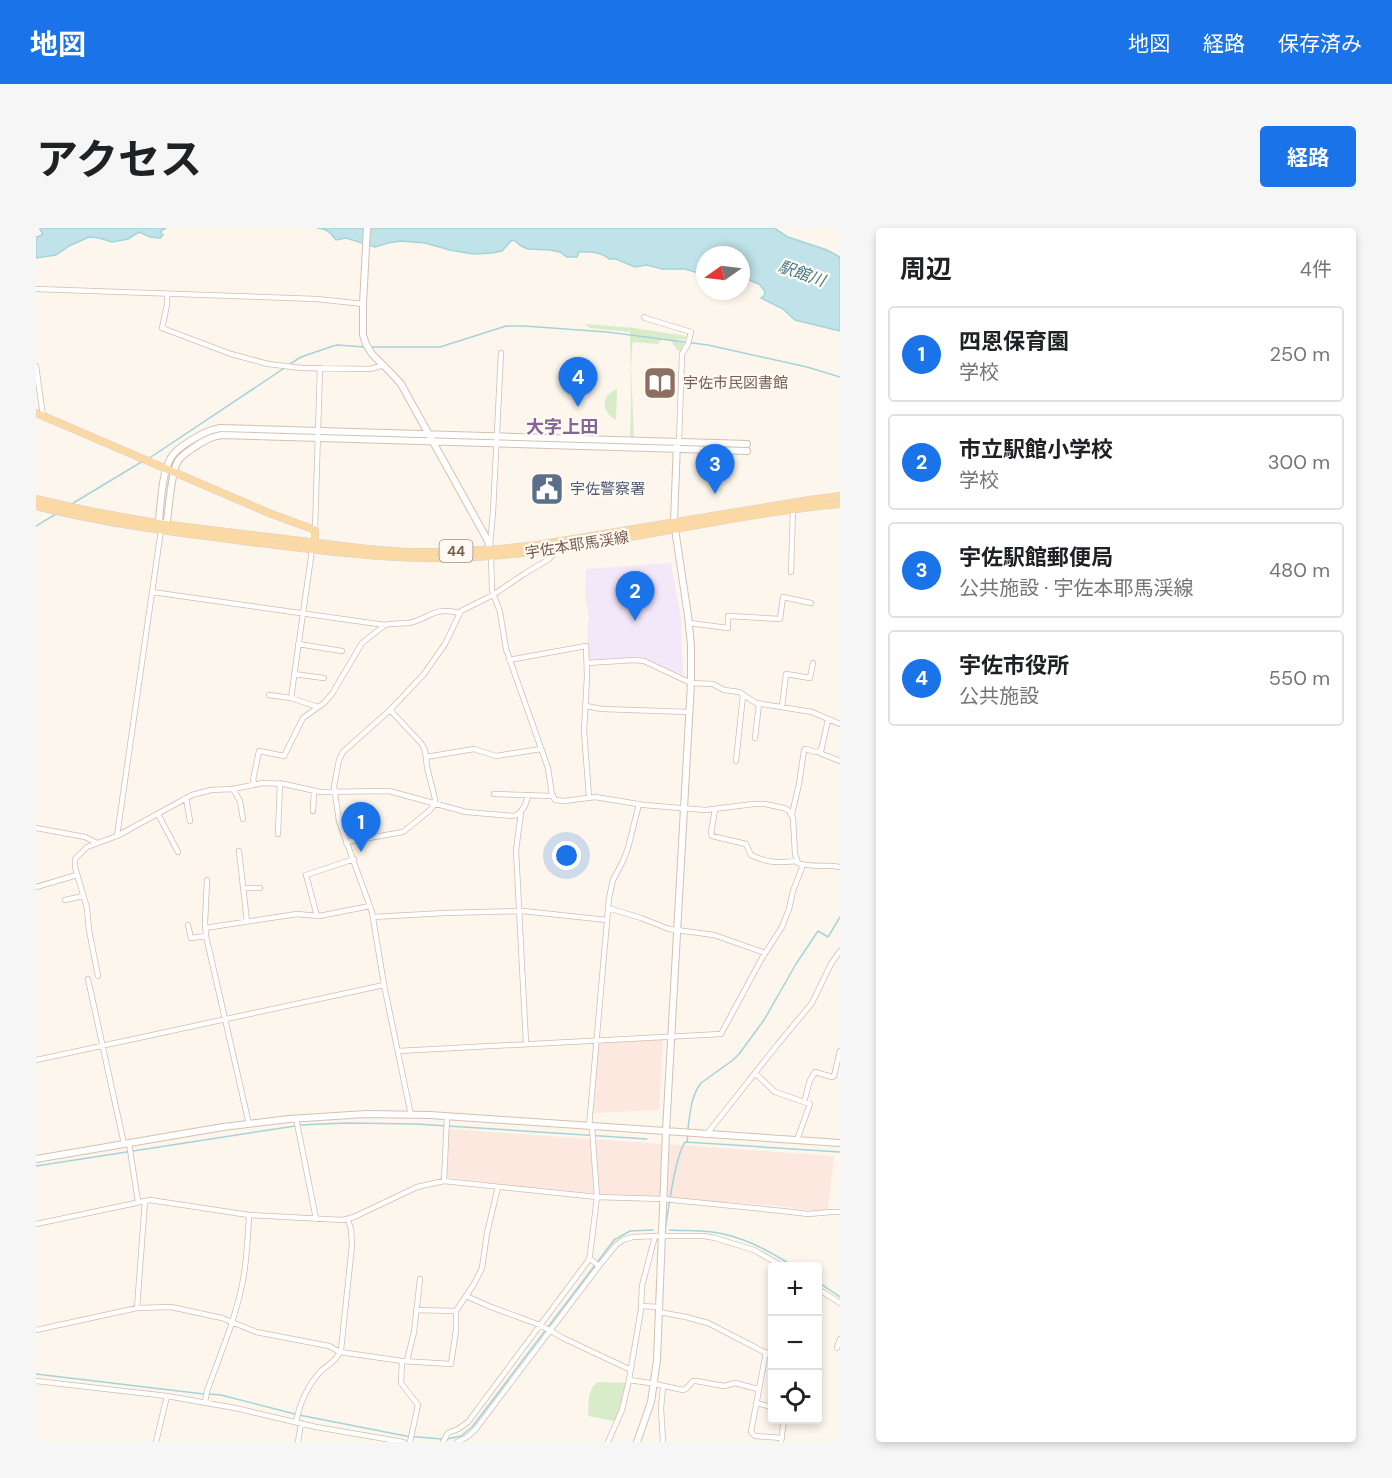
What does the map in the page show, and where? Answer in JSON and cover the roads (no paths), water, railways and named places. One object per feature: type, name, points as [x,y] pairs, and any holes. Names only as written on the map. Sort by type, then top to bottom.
[{"type":"main road","points":[[40,414],[269,513],[315,530],[314,546]]},
{"type":"main road","name":"宇佐本耶馬渓線","points":[[491,550],[554,549],[840,496]]},
{"type":"main road","name":"宇佐本耶馬渓線","points":[[36,499],[162,527]]},
{"type":"main road","name":"宇佐本耶馬渓線","points":[[36,506],[95,520],[400,558],[453,559],[491,550],[840,504]]},
{"type":"street","points":[[367,228],[362,326],[364,339],[372,354],[401,384],[491,550]]},
{"type":"street","points":[[36,289],[317,299],[363,303]]},
{"type":"street","points":[[167,294],[162,326],[165,329],[231,354],[268,364],[302,368],[372,369],[384,365]]},
{"type":"street","points":[[638,1442],[648,1413],[657,1360],[658,1236],[663,1199],[691,683],[689,623],[674,525],[682,354],[691,332],[644,317]]},
{"type":"street","points":[[501,353],[491,579],[509,660],[549,771],[555,800],[560,802],[589,797],[696,810],[765,804],[784,808],[791,814],[794,821],[797,861]]},
{"type":"street","points":[[36,366],[40,414]]},
{"type":"street","points":[[315,530],[320,368]]},
{"type":"street","points":[[117,836],[162,527],[167,522],[170,470],[186,453],[207,439],[230,434],[428,434],[497,439],[747,448]]},
{"type":"street","points":[[317,434],[432,441],[497,439]]},
{"type":"street","points":[[791,572],[793,510]]},
{"type":"street","points":[[291,698],[314,546]]},
{"type":"street","points":[[411,1114],[384,985],[373,917],[339,821],[334,792],[339,760],[343,752],[390,710],[430,667],[446,644],[459,613],[493,595],[549,559],[554,549]]},
{"type":"street","points":[[152,592],[385,625],[410,622],[440,611],[459,613]]},
{"type":"street","points":[[689,623],[728,628],[728,616],[780,619],[783,597],[811,603]]},
{"type":"street","points":[[255,785],[253,780],[259,751],[284,756],[303,718],[332,694],[364,640],[385,625]]},
{"type":"street","points":[[298,644],[342,651]]},
{"type":"street","points":[[509,660],[586,646],[584,731],[589,797]]},
{"type":"street","points":[[587,663],[641,660],[691,683],[713,684],[724,690],[738,692],[755,703],[812,712],[840,724]]},
{"type":"street","points":[[782,707],[786,674],[810,678],[813,663]]},
{"type":"street","points":[[294,674],[324,678]]},
{"type":"street","points":[[269,695],[291,698],[318,707]]},
{"type":"street","points":[[736,761],[743,695]]},
{"type":"street","points":[[755,738],[759,704]]},
{"type":"street","points":[[586,706],[602,709],[689,712]]},
{"type":"street","points":[[346,842],[403,832],[427,814],[435,804],[423,746],[390,710]]},
{"type":"street","points":[[819,752],[828,720]]},
{"type":"street","points":[[426,757],[474,749],[496,756],[541,750]]},
{"type":"street","points":[[791,814],[799,784],[804,750],[819,752],[840,761]]},
{"type":"street","points":[[278,834],[280,783]]},
{"type":"street","points":[[98,976],[87,908],[76,875],[74,864],[76,857],[87,847],[117,836],[186,798],[211,790],[280,783],[314,791],[386,791],[466,812],[514,816],[521,811]]},
{"type":"street","points":[[233,789],[240,801],[243,819]]},
{"type":"street","points":[[313,811],[314,791]]},
{"type":"street","points":[[494,794],[553,796]]},
{"type":"street","points":[[526,1043],[516,850],[521,811],[528,796]]},
{"type":"street","points":[[186,798],[190,821]]},
{"type":"street","points":[[443,1442],[448,1433],[468,1422],[590,1259],[597,1197],[590,1127],[608,908],[612,884],[627,853],[639,804]]},
{"type":"street","points":[[715,810],[712,836],[746,844],[751,855],[764,861],[776,863],[797,861],[803,865],[840,867]]},
{"type":"street","points":[[158,814],[178,852]]},
{"type":"street","points":[[36,828],[85,837],[97,843]]},
{"type":"street","points":[[239,851],[247,922]]},
{"type":"street","points":[[316,916],[306,876],[354,859]]},
{"type":"street","points":[[398,1051],[721,1034],[765,953],[778,934],[788,913],[792,894],[803,865]]},
{"type":"street","points":[[36,887],[76,875]]},
{"type":"street","points":[[207,880],[206,936],[249,1124]]},
{"type":"street","points":[[243,888],[260,888]]},
{"type":"street","points":[[64,900],[83,896]]},
{"type":"street","points":[[206,928],[297,914],[316,916],[370,906]]},
{"type":"street","points":[[608,908],[669,929],[714,935],[765,953]]},
{"type":"street","points":[[373,917],[519,911],[607,920]]},
{"type":"street","points":[[188,925],[191,938],[206,936]]},
{"type":"street","points":[[706,1135],[812,1003],[840,951]]},
{"type":"street","points":[[88,979],[128,1148],[138,1202]]},
{"type":"street","points":[[36,1060],[384,985]]},
{"type":"street","points":[[804,1102],[814,1073],[833,1077],[840,1051]]},
{"type":"street","points":[[755,1073],[775,1092],[809,1103],[810,1106],[797,1140]]},
{"type":"street","points":[[36,1159],[128,1148],[249,1124],[297,1124],[366,1113],[411,1114],[840,1143]]},
{"type":"street","points":[[444,1181],[447,1117]]},
{"type":"street","points":[[297,1124],[316,1219]]},
{"type":"street","points":[[36,1224],[156,1200],[249,1215],[348,1220],[417,1187],[444,1181],[597,1197],[663,1199],[808,1215],[840,1212]]},
{"type":"street","points":[[36,1330],[137,1308],[171,1307],[222,1318],[251,1330],[329,1346],[340,1352],[404,1361],[451,1364],[456,1311],[482,1268],[487,1233],[498,1187]]},
{"type":"street","points":[[137,1308],[145,1201]]},
{"type":"street","points":[[205,1400],[243,1280],[249,1215]]},
{"type":"street","points":[[298,1442],[298,1411],[302,1399],[310,1384],[324,1368],[336,1359],[340,1352],[352,1245],[348,1220]]},
{"type":"street","points":[[608,1442],[622,1410],[631,1370],[642,1286],[658,1236]]},
{"type":"street","points":[[457,1442],[475,1430],[598,1265],[623,1240],[633,1237],[704,1236],[754,1250],[775,1262]]},
{"type":"street","points":[[590,1259],[598,1265]]},
{"type":"street","points":[[410,1441],[418,1405],[400,1383],[404,1361],[414,1332],[420,1280]]},
{"type":"street","points":[[822,1292],[840,1303]]},
{"type":"street","points":[[466,1296],[542,1326],[631,1370]]},
{"type":"street","points":[[641,1306],[708,1323],[766,1352],[751,1433],[755,1436],[782,1440],[784,1424]]},
{"type":"street","points":[[416,1310],[456,1311]]},
{"type":"street","points":[[837,1348],[840,1339]]},
{"type":"street","points":[[629,1380],[683,1390],[687,1389],[693,1381],[724,1386],[735,1383],[758,1389]]},
{"type":"street","points":[[36,1381],[205,1400],[403,1442]]},
{"type":"street","points":[[663,1387],[661,1408],[663,1442]]},
{"type":"street","points":[[156,1442],[167,1396]]},
{"type":"street","points":[[756,1403],[768,1406]]},
{"type":"water","points":[[39,228],[166,228],[160,232],[163,235],[160,238],[139,232],[128,239],[112,242],[89,237],[56,255],[36,258],[36,237],[43,234]]},
{"type":"water","name":"駅館川","points":[[317,228],[774,228],[788,237],[827,250],[840,257],[840,331],[795,320],[783,309],[761,298],[765,291],[759,284],[750,280],[750,246],[696,246],[696,272],[647,265],[635,267],[591,252],[579,252],[577,257],[567,257],[560,252],[528,249],[514,240],[502,251],[473,254],[425,243],[401,241],[375,247],[346,238],[336,240],[323,229]]},
{"type":"waterway","points":[[370,347],[440,347],[506,326],[524,326],[607,332],[708,345],[807,367],[840,377]]},
{"type":"waterway","points":[[290,364],[301,357],[337,345],[365,347]]},
{"type":"waterway","points":[[148,459],[286,367]]},
{"type":"waterway","points":[[70,505],[143,461]]},
{"type":"waterway","points":[[36,526],[56,514]]},
{"type":"waterway","points":[[688,1129],[693,1099],[701,1083],[739,1054],[764,1020],[818,931],[828,937],[840,917]]},
{"type":"waterway","points":[[300,1125],[416,1124],[647,1139]]},
{"type":"waterway","points":[[36,1166],[295,1126]]},
{"type":"waterway","points":[[687,1142],[688,1134]]},
{"type":"waterway","points":[[685,1142],[840,1152]]},
{"type":"waterway","points":[[665,1230],[675,1172],[685,1142]]},
{"type":"waterway","points":[[447,1439],[461,1436],[472,1427],[614,1240],[630,1231],[653,1230]]},
{"type":"waterway","points":[[670,1230],[707,1231],[734,1237],[764,1249],[786,1262]]},
{"type":"waterway","points":[[822,1285],[840,1297]]},
{"type":"waterway","points":[[36,1374],[204,1394]]},
{"type":"waterway","points":[[209,1394],[295,1414]]},
{"type":"waterway","points":[[299,1415],[406,1436],[442,1439]]},
{"type":"place","name":"宇佐市民図書館","points":[[660,383]]},
{"type":"place","name":"宇佐市役所","points":[[578,407]]},
{"type":"place","name":"宇佐警察署","points":[[547,489]]},
{"type":"place","name":"宇佐駅館郵便局","points":[[715,494]]},
{"type":"place","name":"市立駅館小学校","points":[[635,621]]},
{"type":"place","name":"四恩保育園","points":[[361,852]]},
{"type":"district","name":"大字上田","points":[[562,427]]}]
